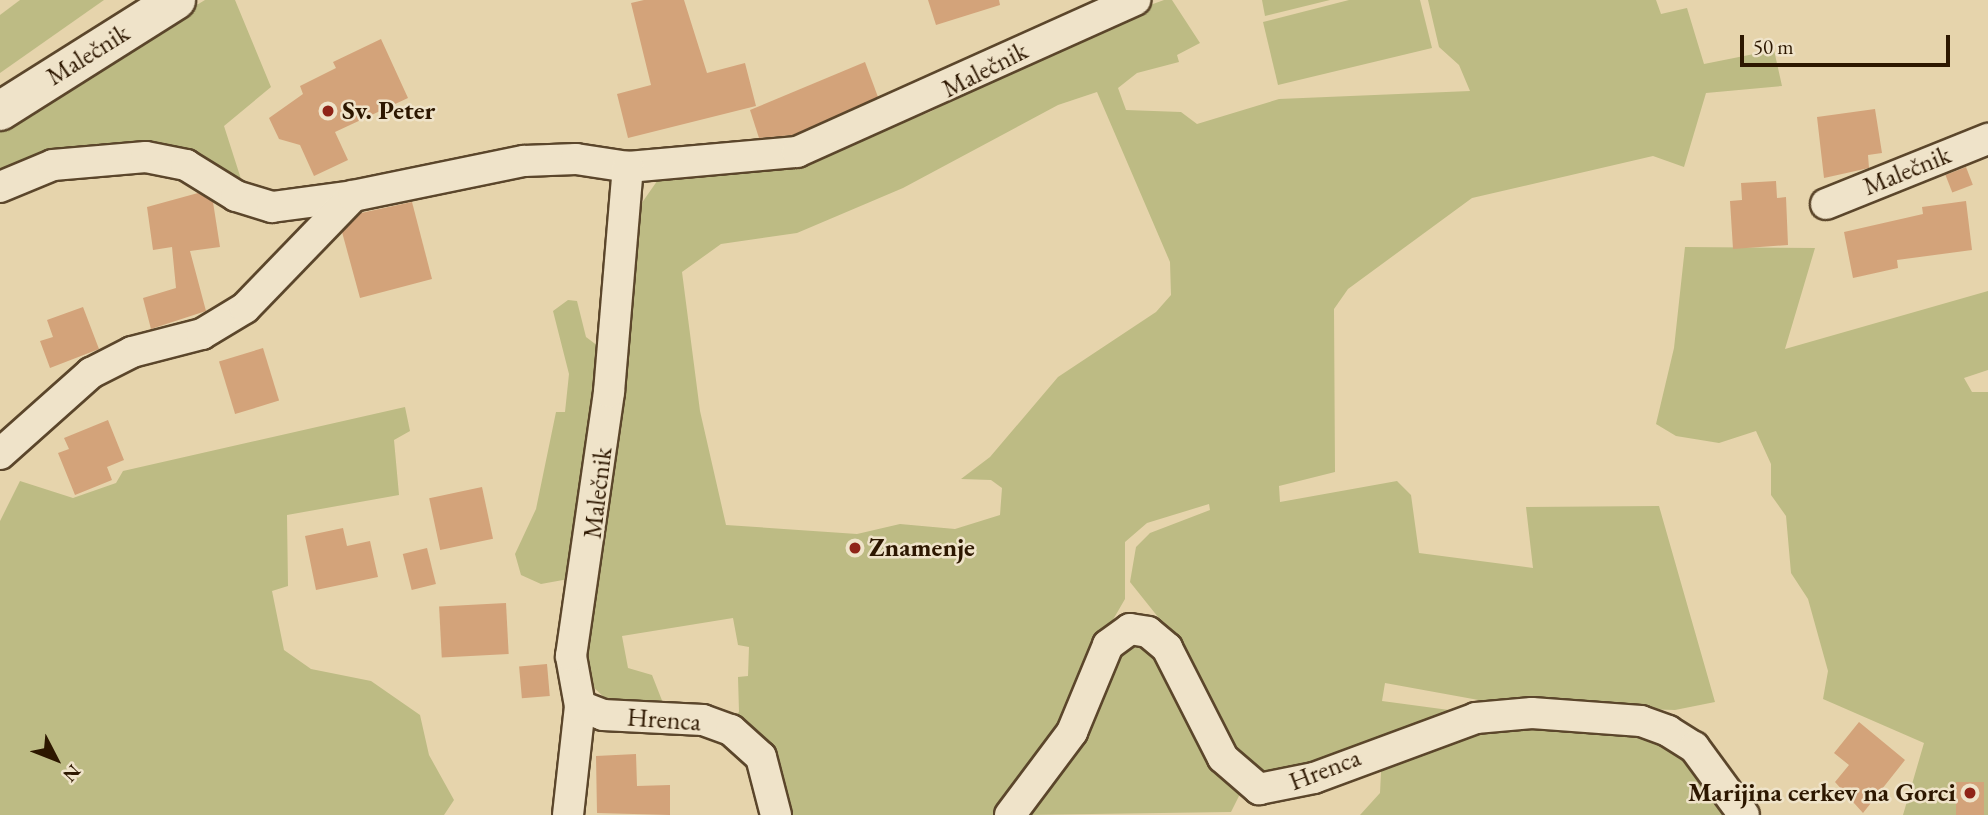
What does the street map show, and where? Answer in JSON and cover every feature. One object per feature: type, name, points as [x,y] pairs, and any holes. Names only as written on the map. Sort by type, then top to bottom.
[{"type":"street","name":"Malečnik","points":[[0,111],[176,0]]},
{"type":"street","name":"Malečnik","points":[[0,187],[53,165],[134,157],[186,165],[236,196],[272,207],[353,196],[524,161],[576,159],[628,167],[797,152],[933,96],[1135,0]]},
{"type":"street","name":"Malečnik","points":[[1826,204],[1988,139]]},
{"type":"street","name":"Malečnik","points":[[568,815],[580,706],[571,656],[610,392],[628,167]]},
{"type":"street","points":[[0,454],[90,373],[132,352],[202,334],[245,308],[353,196]]},
{"type":"street","name":"Hrenca","points":[[1010,815],[1072,732],[1108,645],[1130,629],[1148,632],[1167,648],[1223,758],[1259,789],[1314,778],[1476,718],[1532,713],[1641,721],[1668,731],[1694,747],[1744,815]]},
{"type":"street","name":"Hrenca","points":[[580,706],[603,715],[703,720],[731,730],[761,757],[776,815]]},
{"type":"shaded area","points":[[20,0],[104,0],[0,73],[0,15]]},
{"type":"shaded area","points":[[205,0],[235,0],[271,87],[224,126],[241,179],[231,184],[172,154],[0,175],[0,124]]},
{"type":"shaded area","points":[[1164,0],[1172,0],[1200,43],[1177,55],[1179,62],[1137,73],[1118,88],[1126,110],[1181,112],[1197,124],[1279,99],[1470,91],[1459,65],[1439,47],[1428,0],[1656,0],[1661,14],[1687,8],[1704,64],[1774,50],[1782,86],[1706,93],[1684,167],[1653,156],[1472,198],[1348,289],[1334,309],[1335,472],[1279,486],[1280,502],[1397,481],[1411,495],[1419,553],[1533,568],[1526,507],[1659,506],[1715,702],[1675,710],[1506,705],[1385,683],[1382,701],[1449,710],[1448,717],[1381,736],[1282,777],[1242,768],[1174,637],[1130,582],[1136,547],[1150,533],[1210,510],[1209,504],[1147,523],[1125,542],[1125,599],[1092,656],[1067,727],[1000,815],[785,815],[731,720],[739,712],[738,677],[748,676],[749,647],[738,645],[733,618],[622,636],[628,668],[652,675],[663,703],[611,704],[585,679],[579,651],[608,511],[639,207],[662,174],[877,132],[930,112],[1095,25]],"holes":[[[1097,92],[1170,262],[1171,295],[1156,312],[1058,377],[990,457],[961,479],[991,480],[1002,488],[1000,515],[955,529],[900,524],[857,534],[726,525],[700,411],[682,272],[721,244],[797,233],[903,188],[1058,105]]]},
{"type":"shaded area","points":[[1262,0],[1330,0],[1265,16]]},
{"type":"shaded area","points":[[1349,0],[1420,0],[1432,48],[1278,85],[1263,22]]},
{"type":"shaded area","points":[[1685,247],[1815,248],[1785,349],[1988,291],[1988,370],[1964,378],[1972,392],[1988,392],[1988,815],[1903,815],[1924,743],[1823,699],[1828,671],[1808,599],[1791,573],[1786,516],[1771,495],[1771,464],[1756,431],[1719,443],[1676,436],[1656,424],[1674,348]]},
{"type":"shaded area","points":[[568,300],[577,301],[586,337],[602,349],[574,578],[541,584],[521,575],[515,554],[536,509],[556,412],[565,412],[569,374],[553,311]]},
{"type":"shaded area","points":[[405,407],[410,431],[394,440],[399,495],[287,515],[288,586],[272,591],[284,650],[311,669],[371,681],[420,715],[429,755],[454,800],[444,815],[0,815],[0,521],[20,481],[73,498],[116,483],[123,471]]},
{"type":"shaded area","points":[[1145,639],[1242,790],[1231,812],[1022,815],[1110,652]]},
{"type":"shaded area","points":[[1526,724],[1610,726],[1676,746],[1733,815],[1360,815],[1380,793],[1382,752]]},
{"type":"building","points":[[644,0],[684,0],[707,73],[745,63],[756,106],[628,138],[617,94],[651,85],[631,3]]},
{"type":"building","points":[[928,0],[999,0],[1000,5],[936,25]]},
{"type":"building","name":"Sv. Peter","points":[[381,39],[408,98],[335,132],[348,160],[314,176],[300,145],[279,139],[269,118],[303,94],[300,86],[336,68],[333,62]]},
{"type":"building","points":[[865,62],[878,97],[793,135],[759,138],[750,110]]},
{"type":"building","points":[[1875,109],[1882,153],[1868,155],[1869,168],[1824,178],[1817,117]]},
{"type":"building","points":[[1966,167],[1973,185],[1952,193],[1945,175]]},
{"type":"building","points":[[1776,181],[1777,198],[1786,197],[1788,245],[1733,249],[1730,201],[1742,200],[1741,183]]},
{"type":"building","points":[[198,193],[213,202],[220,247],[190,251],[206,311],[151,329],[143,298],[176,288],[172,247],[153,250],[147,207]]},
{"type":"building","points":[[1966,201],[1972,250],[1897,260],[1898,268],[1853,278],[1844,232],[1923,214],[1922,207]]},
{"type":"building","points":[[412,202],[432,279],[360,298],[342,232],[361,213]]},
{"type":"building","points":[[83,307],[99,349],[50,368],[40,341],[53,337],[47,320]]},
{"type":"building","points":[[263,348],[279,401],[235,414],[219,361]]},
{"type":"building","points":[[108,420],[124,460],[107,467],[112,480],[75,495],[58,453],[69,449],[64,438]]},
{"type":"building","points":[[482,487],[493,539],[440,550],[429,498]]},
{"type":"building","points":[[343,528],[347,546],[370,541],[378,577],[316,590],[305,536]]},
{"type":"building","points":[[427,548],[436,584],[412,590],[403,554]]},
{"type":"building","points":[[506,603],[509,654],[442,657],[439,607]]},
{"type":"building","points":[[547,664],[550,696],[522,698],[519,666]]},
{"type":"building","points":[[1859,722],[1905,760],[1863,813],[1835,782],[1849,765],[1834,753]]},
{"type":"building","points":[[636,754],[637,786],[670,785],[670,815],[597,813],[596,756]]},
{"type":"building","name":"Marijina cerkev na Gorci","points":[[1956,782],[1984,782],[1984,815],[1956,815]]},
{"type":"place","name":"Sv. Peter","points":[[328,111]]},
{"type":"place","name":"Znamenje","points":[[855,548]]},
{"type":"place","name":"Marijina cerkev na Gorci","points":[[1970,793]]}]
